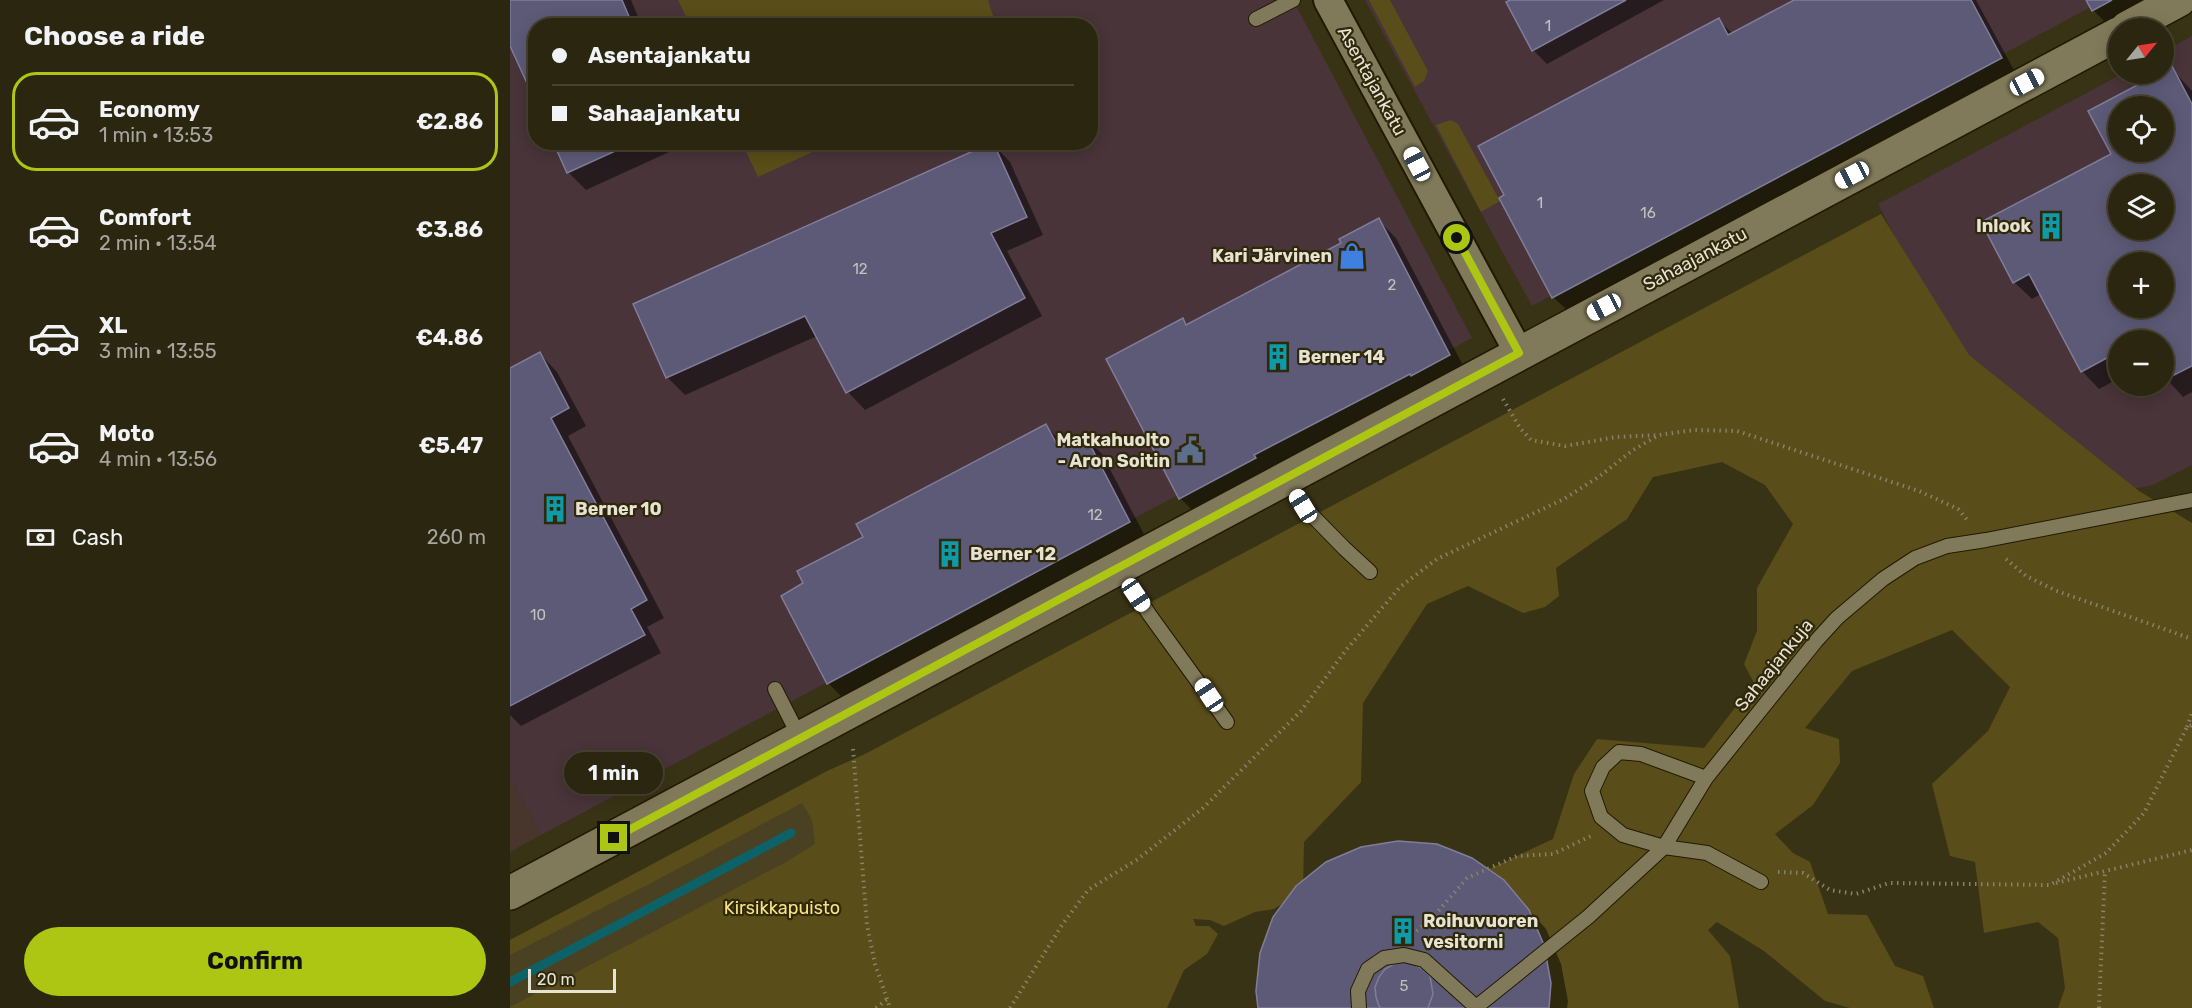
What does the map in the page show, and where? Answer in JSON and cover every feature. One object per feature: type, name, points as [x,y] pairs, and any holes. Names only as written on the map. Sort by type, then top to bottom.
[{"type":"main road","points":[[2146,18],[2179,0]]},
{"type":"main road","name":"Sahaajankatu","points":[[510,893],[2108,38]]},
{"type":"street","name":"Asentajankatu","points":[[1328,0],[1519,353]]},
{"type":"lane","points":[[1256,19],[1293,0]]},
{"type":"lane","points":[[1286,478],[1303,506],[1370,572]]},
{"type":"lane","name":"Sahaajankuja","points":[[1384,958],[1404,955],[1424,960],[1476,1008],[1588,917],[1664,847],[1706,778],[1816,640],[1860,597],[1883,579],[1915,558],[1947,546],[2192,500]]},
{"type":"lane","points":[[1119,568],[1149,614],[1227,722]]},
{"type":"lane","points":[[775,689],[800,738]]},
{"type":"lane","points":[[1706,778],[1641,754],[1619,752],[1603,767],[1592,791],[1601,817],[1623,835],[1664,847],[1707,853],[1761,882]]},
{"type":"lane","points":[[1359,1008],[1358,990],[1368,969],[1384,958]]},
{"type":"path","points":[[1503,399],[1520,428],[1531,440],[1565,446],[1616,437],[1659,435],[1694,430],[1737,431],[1919,491],[1958,509],[1986,540],[2026,576],[2056,591],[2192,639]]},
{"type":"path","points":[[1010,1008],[1062,925],[1088,890],[1138,859],[1203,808],[1301,711],[1346,650],[1400,587],[1437,559],[1564,499],[1633,450],[1659,435]]},
{"type":"path","points":[[2050,885],[2106,853],[2144,813],[2190,726],[2192,713]]},
{"type":"path","points":[[853,749],[867,925],[875,964],[890,1008]]},
{"type":"path","points":[[1384,958],[1433,917],[1467,878],[1517,856],[1552,855],[1612,826]]},
{"type":"path","points":[[1761,882],[1778,872],[1803,873],[1830,890],[1856,894],[1889,883],[2050,885],[2192,850]]},
{"type":"path","points":[[2099,1008],[2104,872]]},
{"type":"path","points":[[876,1008],[887,999]]},
{"type":"shaded area","points":[[510,0],[1293,0],[1472,338],[541,835],[510,777]]},
{"type":"shaded area","points":[[1365,0],[2104,0],[1532,306]]},
{"type":"shaded area","points":[[2192,36],[2192,465],[2153,485],[2086,498],[1965,372],[1878,204],[2108,81],[2108,84],[2174,84],[2174,46]]},
{"type":"shaded area","points":[[510,777],[541,835],[510,852]]},
{"type":"green space","points":[[678,0],[988,0],[994,18],[687,18]]},
{"type":"green space","points":[[1369,0],[1390,0],[1428,71],[1424,81],[1415,87]]},
{"type":"green space","points":[[1451,120],[1458,124],[1500,201],[1481,212],[1436,125]]},
{"type":"green space","points":[[745,150],[817,150],[758,177]]},
{"type":"green space","name":"Kirsikkapuisto","points":[[1881,214],[1969,355],[2139,491],[2192,523],[2192,1008],[2058,1008],[2065,988],[2058,938],[2038,922],[1984,933],[1975,862],[1950,856],[1932,784],[1988,731],[2010,687],[1952,630],[1852,671],[1805,728],[1839,739],[1840,763],[1813,805],[1775,834],[1793,853],[1810,862],[1828,914],[1867,915],[1895,966],[1923,976],[1934,1008],[1850,1008],[1825,1001],[1764,951],[1717,922],[1708,930],[1730,956],[1739,1008],[1341,1008],[1487,870],[1553,839],[1574,774],[1597,739],[1704,748],[1754,683],[1744,664],[1757,631],[1757,588],[1793,524],[1765,485],[1722,462],[1653,477],[1627,519],[1556,568],[1559,596],[1545,607],[1523,613],[1468,586],[1427,604],[1363,703],[1361,782],[1304,842],[1303,891],[1274,909],[1255,912],[1224,926],[1210,920],[1193,919],[1196,926],[1209,926],[1218,934],[1207,954],[1184,970],[1167,1008],[510,1008],[510,940]]},
{"type":"sand","points":[[802,803],[812,820],[815,844],[786,862],[510,1007],[510,955]]},
{"type":"building","points":[[510,0],[622,0],[630,18],[528,18],[528,85],[510,46]]},
{"type":"building","points":[[1510,0],[1626,0],[1532,51],[1506,2]]},
{"type":"building","points":[[1794,0],[1971,0],[2002,58],[1552,298],[1499,198],[1504,195],[1478,146],[1719,18],[1728,35]]},
{"type":"building","points":[[2086,0],[2112,0],[2092,11]]},
{"type":"building","name":"Inlook","points":[[2174,70],[2192,104],[2192,366],[2174,375],[2174,330],[2108,330],[2108,357],[2081,372],[2029,274],[2013,283],[1981,222],[2108,156],[2108,162],[2174,162],[2174,96],[2116,96],[2139,84],[2174,84]]},
{"type":"building","name":"Inlook","points":[[2108,100],[2108,148],[2088,111]]},
{"type":"building","points":[[557,150],[617,150],[567,173]]},
{"type":"building","points":[[975,150],[997,150],[1027,217],[991,233],[1025,298],[846,393],[805,316],[666,378],[633,304]]},
{"type":"building","name":"Berner 14","points":[[1379,218],[1450,355],[1254,455],[1256,458],[1179,499],[1106,359],[1183,318],[1186,325],[1341,243],[1339,239]]},
{"type":"building","name":"Berner 10","points":[[540,352],[569,408],[551,418],[647,600],[631,609],[645,635],[510,706],[510,368]]},
{"type":"building","name":"Berner 12","points":[[1046,424],[1059,448],[1085,435],[1130,522],[827,684],[781,596],[803,583],[797,571],[863,537],[856,524]]},
{"type":"building","name":"Roihuvuoren vesitorni","points":[[1398,841],[1437,844],[1472,858],[1504,880],[1529,910],[1544,945],[1551,983],[1549,1008],[1258,1008],[1256,991],[1260,953],[1273,917],[1296,886],[1326,862],[1361,847]]},
{"type":"building","name":"Roihuvuoren vesitorni","points":[[1404,962],[1414,964],[1430,976],[1433,994],[1428,1008],[1381,1008],[1379,1006],[1375,987],[1379,977],[1385,969]]},
{"type":"waterway","points":[[510,982],[791,833]]},
{"type":"place","name":"Inlook","points":[[2051,226]]},
{"type":"place","name":"Kari Järvinen","points":[[1352,256]]},
{"type":"place","name":"Berner 14","points":[[1278,357]]},
{"type":"place","name":"Matkahuolto - Aron Soitin","points":[[1190,450]]},
{"type":"place","name":"Berner 10","points":[[555,509]]},
{"type":"place","name":"Berner 12","points":[[950,554]]},
{"type":"place","name":"Roihuvuoren vesitorni","points":[[1403,931]]},
{"type":"route","points":[[614,838],[1519,353],[1457,238]]}]
